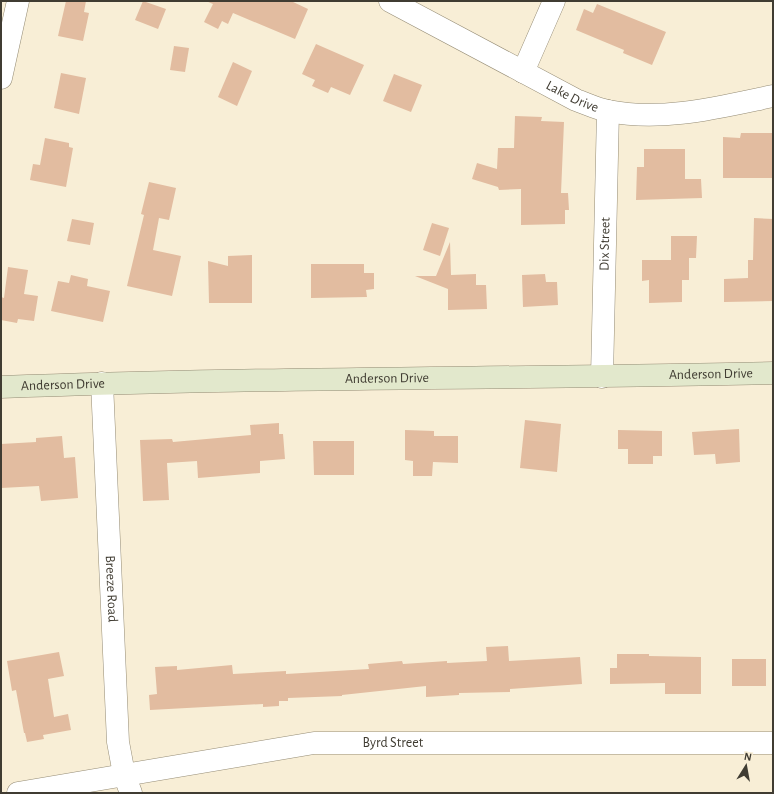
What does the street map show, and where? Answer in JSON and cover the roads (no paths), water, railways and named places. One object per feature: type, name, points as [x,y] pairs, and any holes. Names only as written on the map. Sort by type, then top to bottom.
[{"type":"street","points":[[1,78],[18,1]]},
{"type":"street","name":"Lake Drive","points":[[390,1],[576,100],[608,111],[647,116],[707,110],[773,96]]},
{"type":"street","points":[[523,72],[554,1]]},
{"type":"street","name":"Dix Street","points":[[602,377],[608,111]]},
{"type":"street","name":"Anderson Drive","points":[[1,387],[102,383],[602,377],[773,373]]},
{"type":"street","name":"Breeze Road","points":[[102,383],[118,742],[127,784]]},
{"type":"street","name":"Byrd Street","points":[[18,793],[127,784],[314,743],[773,743]]}]
